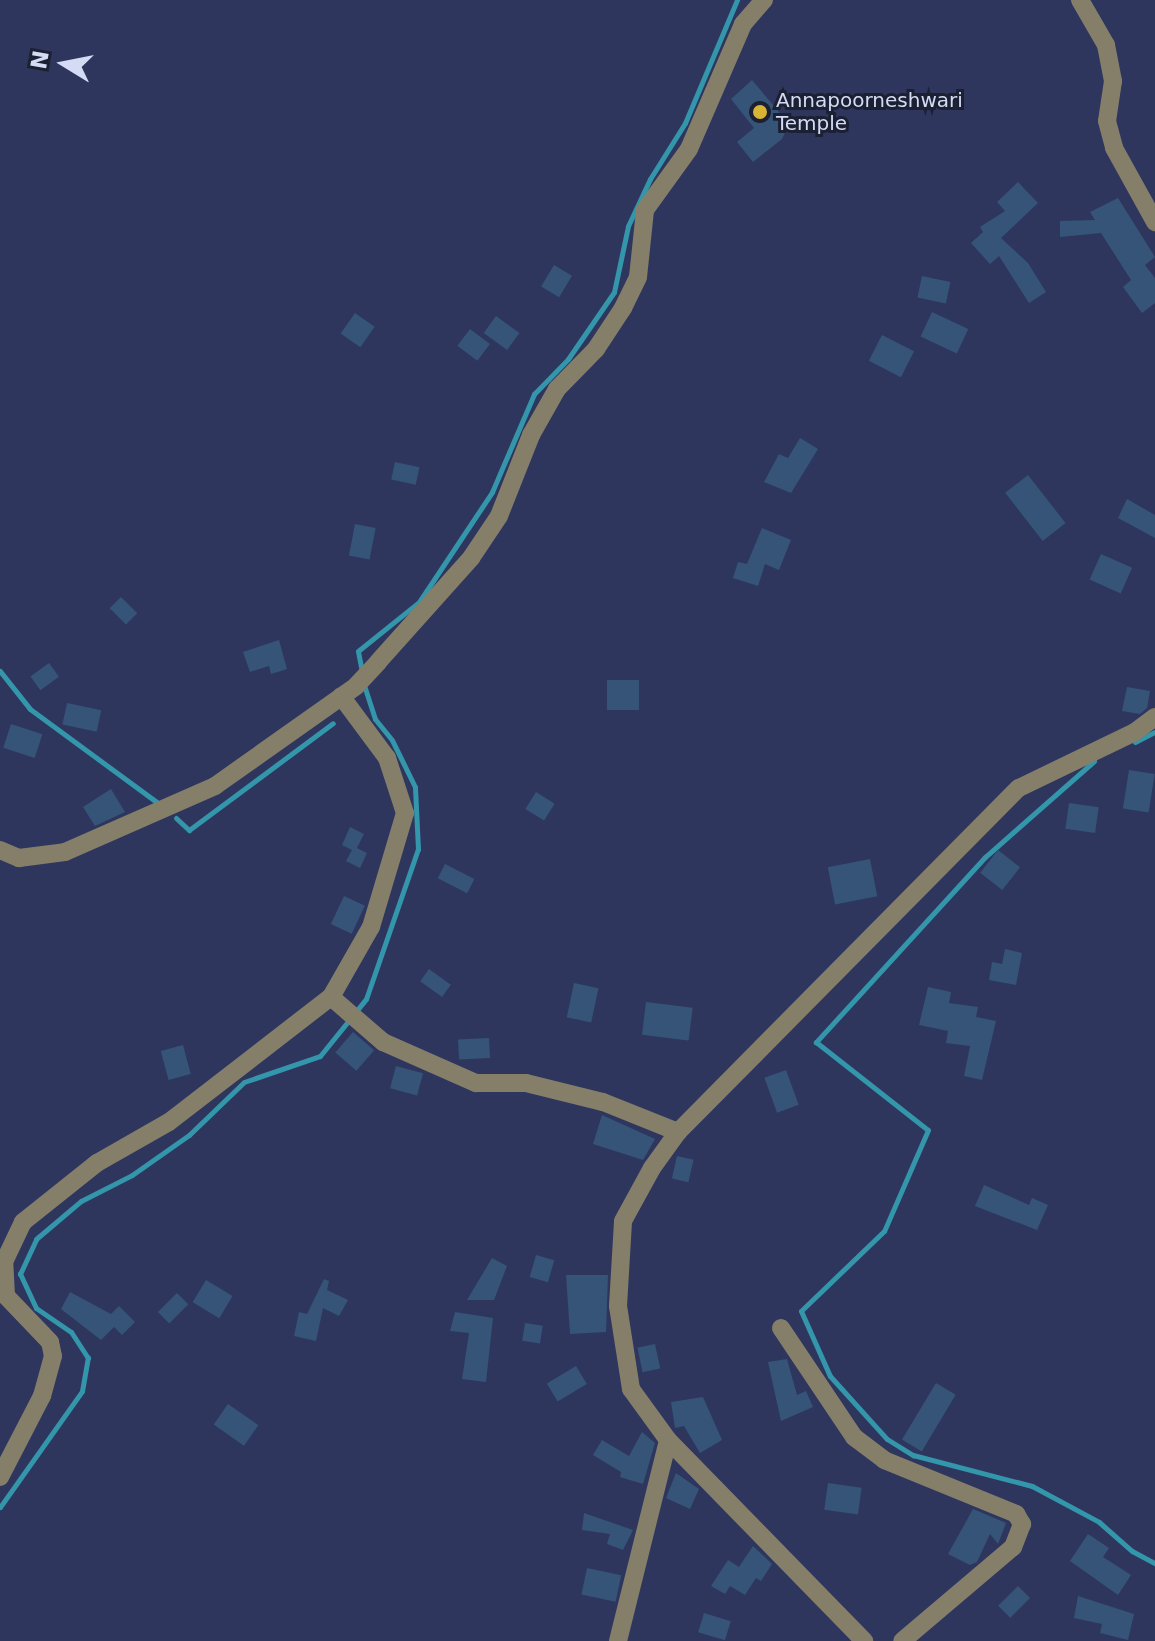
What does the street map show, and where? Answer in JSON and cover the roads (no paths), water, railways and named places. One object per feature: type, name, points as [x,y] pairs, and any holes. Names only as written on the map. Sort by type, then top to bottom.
[{"type":"street","points":[[0,850],[19,858],[65,852],[215,786],[349,691],[378,662],[471,558],[499,516],[531,435],[557,389],[596,349],[623,308],[638,277],[645,210],[689,149],[743,24],[764,0]]},
{"type":"street","points":[[1080,0],[1106,45],[1113,81],[1107,121],[1114,148],[1155,222]]},
{"type":"street","points":[[0,1477],[42,1396],[53,1356],[50,1342],[6,1296],[4,1262],[23,1222],[97,1163],[169,1122],[336,1004],[371,927],[405,813],[387,758],[349,691]]},
{"type":"street","points":[[864,1641],[668,1440],[631,1389],[618,1306],[623,1221],[678,1132],[1019,788],[1135,732],[1155,717]]},
{"type":"street","points":[[336,1004],[383,1042],[476,1083],[526,1083],[603,1102],[678,1132]]},
{"type":"street","points":[[781,1328],[854,1437],[884,1460],[1016,1514],[1022,1524],[1013,1547],[902,1641]]},
{"type":"street","points":[[618,1641],[668,1440]]},
{"type":"waterway","points":[[362,672],[358,651],[419,602],[492,492],[534,394],[568,359],[614,292],[628,226],[650,179],[685,123],[737,0]]},
{"type":"waterway","points":[[0,671],[30,709],[158,803]]},
{"type":"waterway","points":[[0,1507],[82,1391],[88,1358],[71,1332],[36,1308],[20,1274],[36,1239],[81,1201],[132,1175],[189,1135],[244,1082],[320,1056],[366,999],[418,849],[415,787],[392,740],[375,719],[364,685]]},
{"type":"waterway","points":[[176,818],[189,830],[333,723]]},
{"type":"waterway","points":[[1135,742],[1155,732]]},
{"type":"waterway","points":[[1094,761],[985,857],[816,1042],[928,1130],[884,1231],[801,1311],[830,1376],[887,1439],[913,1455],[1032,1486],[1099,1522],[1132,1551],[1155,1563]]},
{"type":"place","name":"Annapoorneshwari Temple","points":[[760,112]]}]
